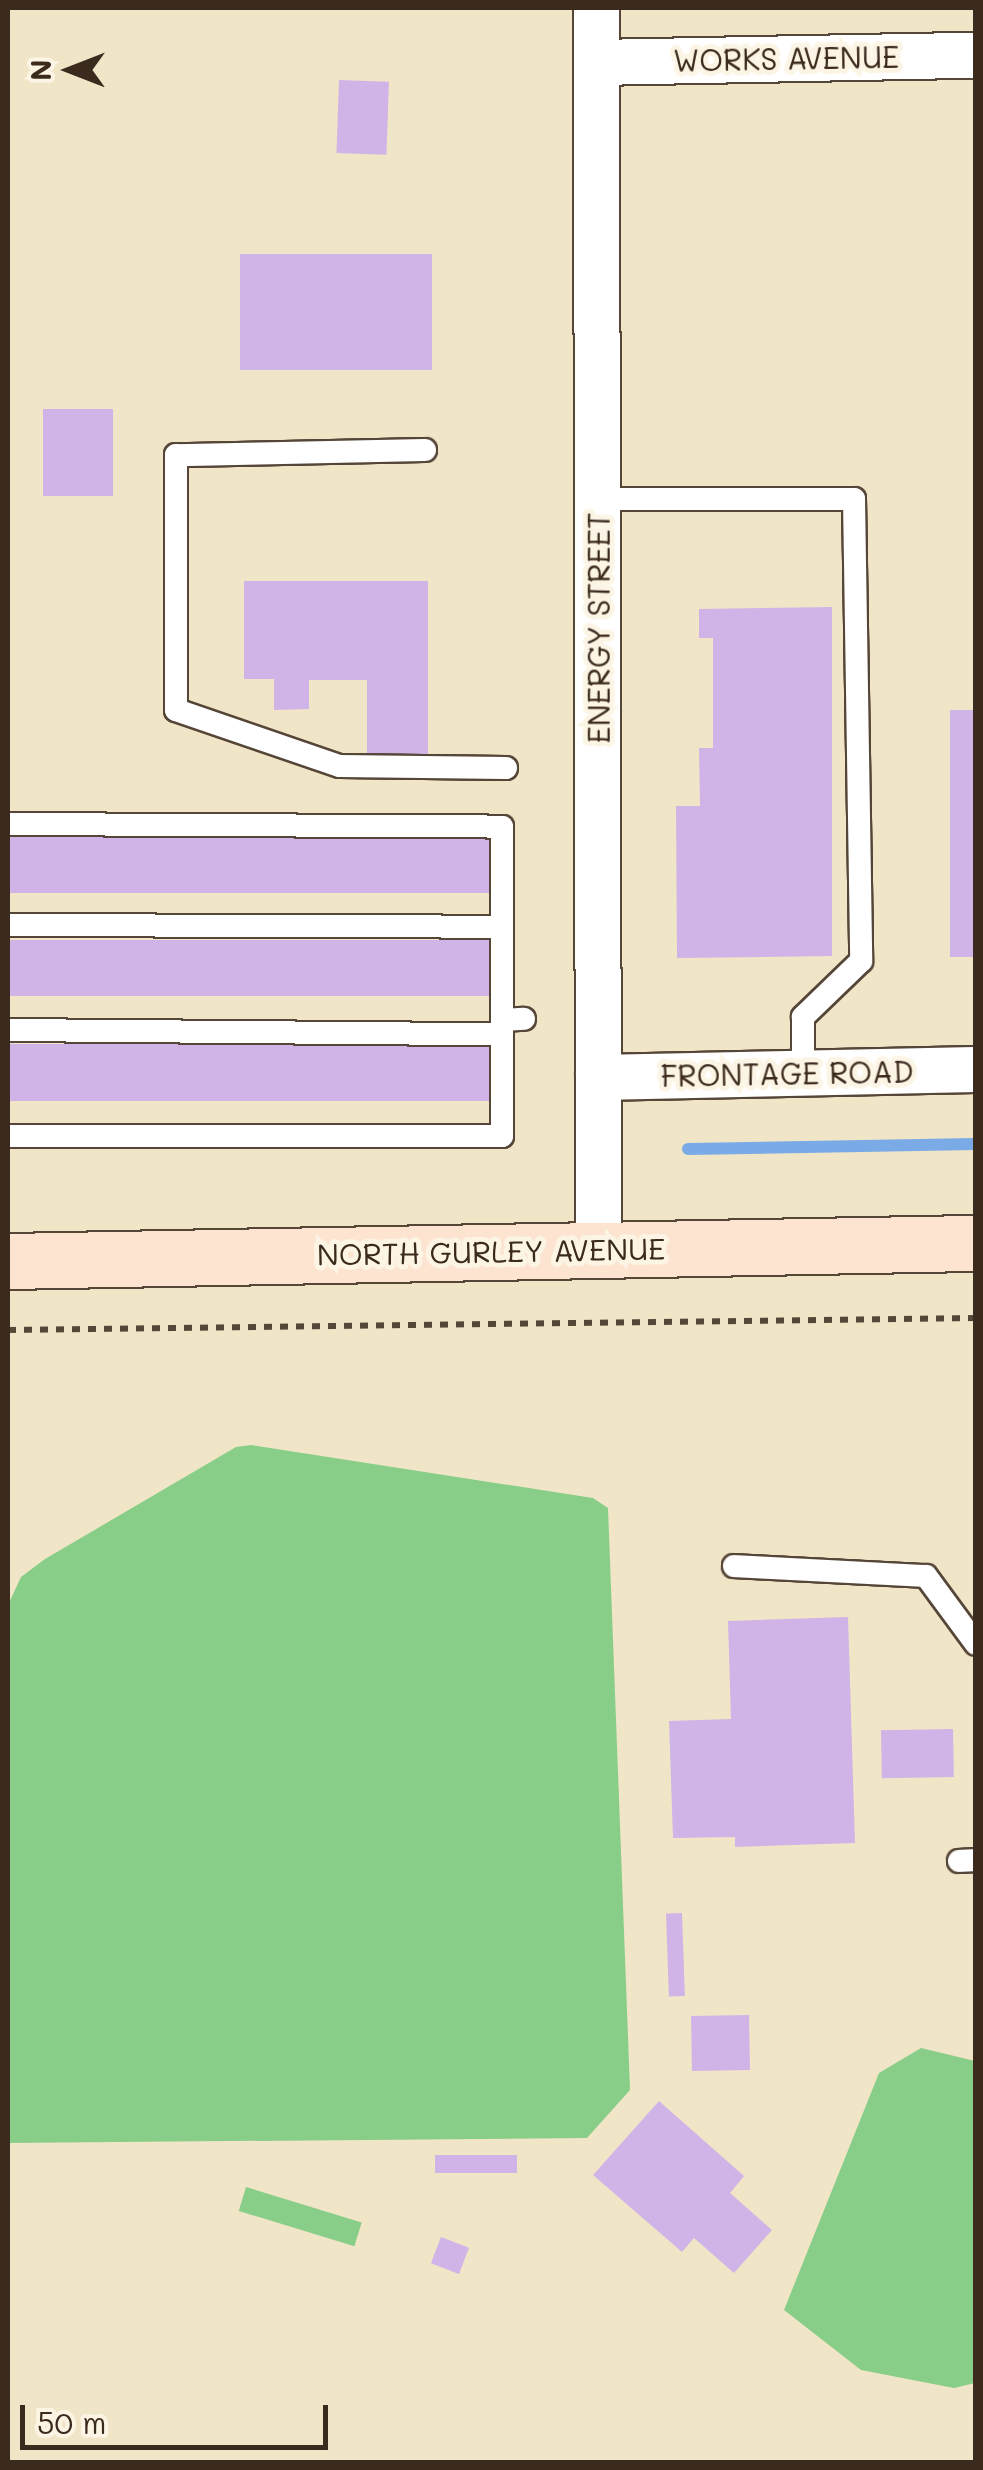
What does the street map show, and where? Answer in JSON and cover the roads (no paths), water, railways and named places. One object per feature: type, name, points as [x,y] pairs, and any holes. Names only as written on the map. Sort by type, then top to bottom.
[{"type":"street","name":"ENERGY STREET","points":[[596,8],[598,1249]]},
{"type":"street","name":"WORKS AVENUE","points":[[596,62],[976,55]]},
{"type":"street","name":"FRONTAGE ROAD","points":[[598,1077],[976,1069]]},
{"type":"street","name":"NORTH GURLEY AVENUE","points":[[8,1260],[976,1242]]},
{"type":"lane","points":[[425,450],[176,455],[176,710],[340,766],[506,768]]},
{"type":"lane","points":[[598,500],[854,500],[860,961],[803,1018],[803,1073]]},
{"type":"lane","points":[[8,824],[502,827],[502,927],[509,1024],[502,1136],[8,1136]]},
{"type":"lane","points":[[8,925],[502,927]]},
{"type":"lane","points":[[8,1030],[509,1024]]},
{"type":"lane","points":[[734,1566],[926,1576],[976,1644]]},
{"type":"waterway","points":[[688,1149],[976,1144]]}]
